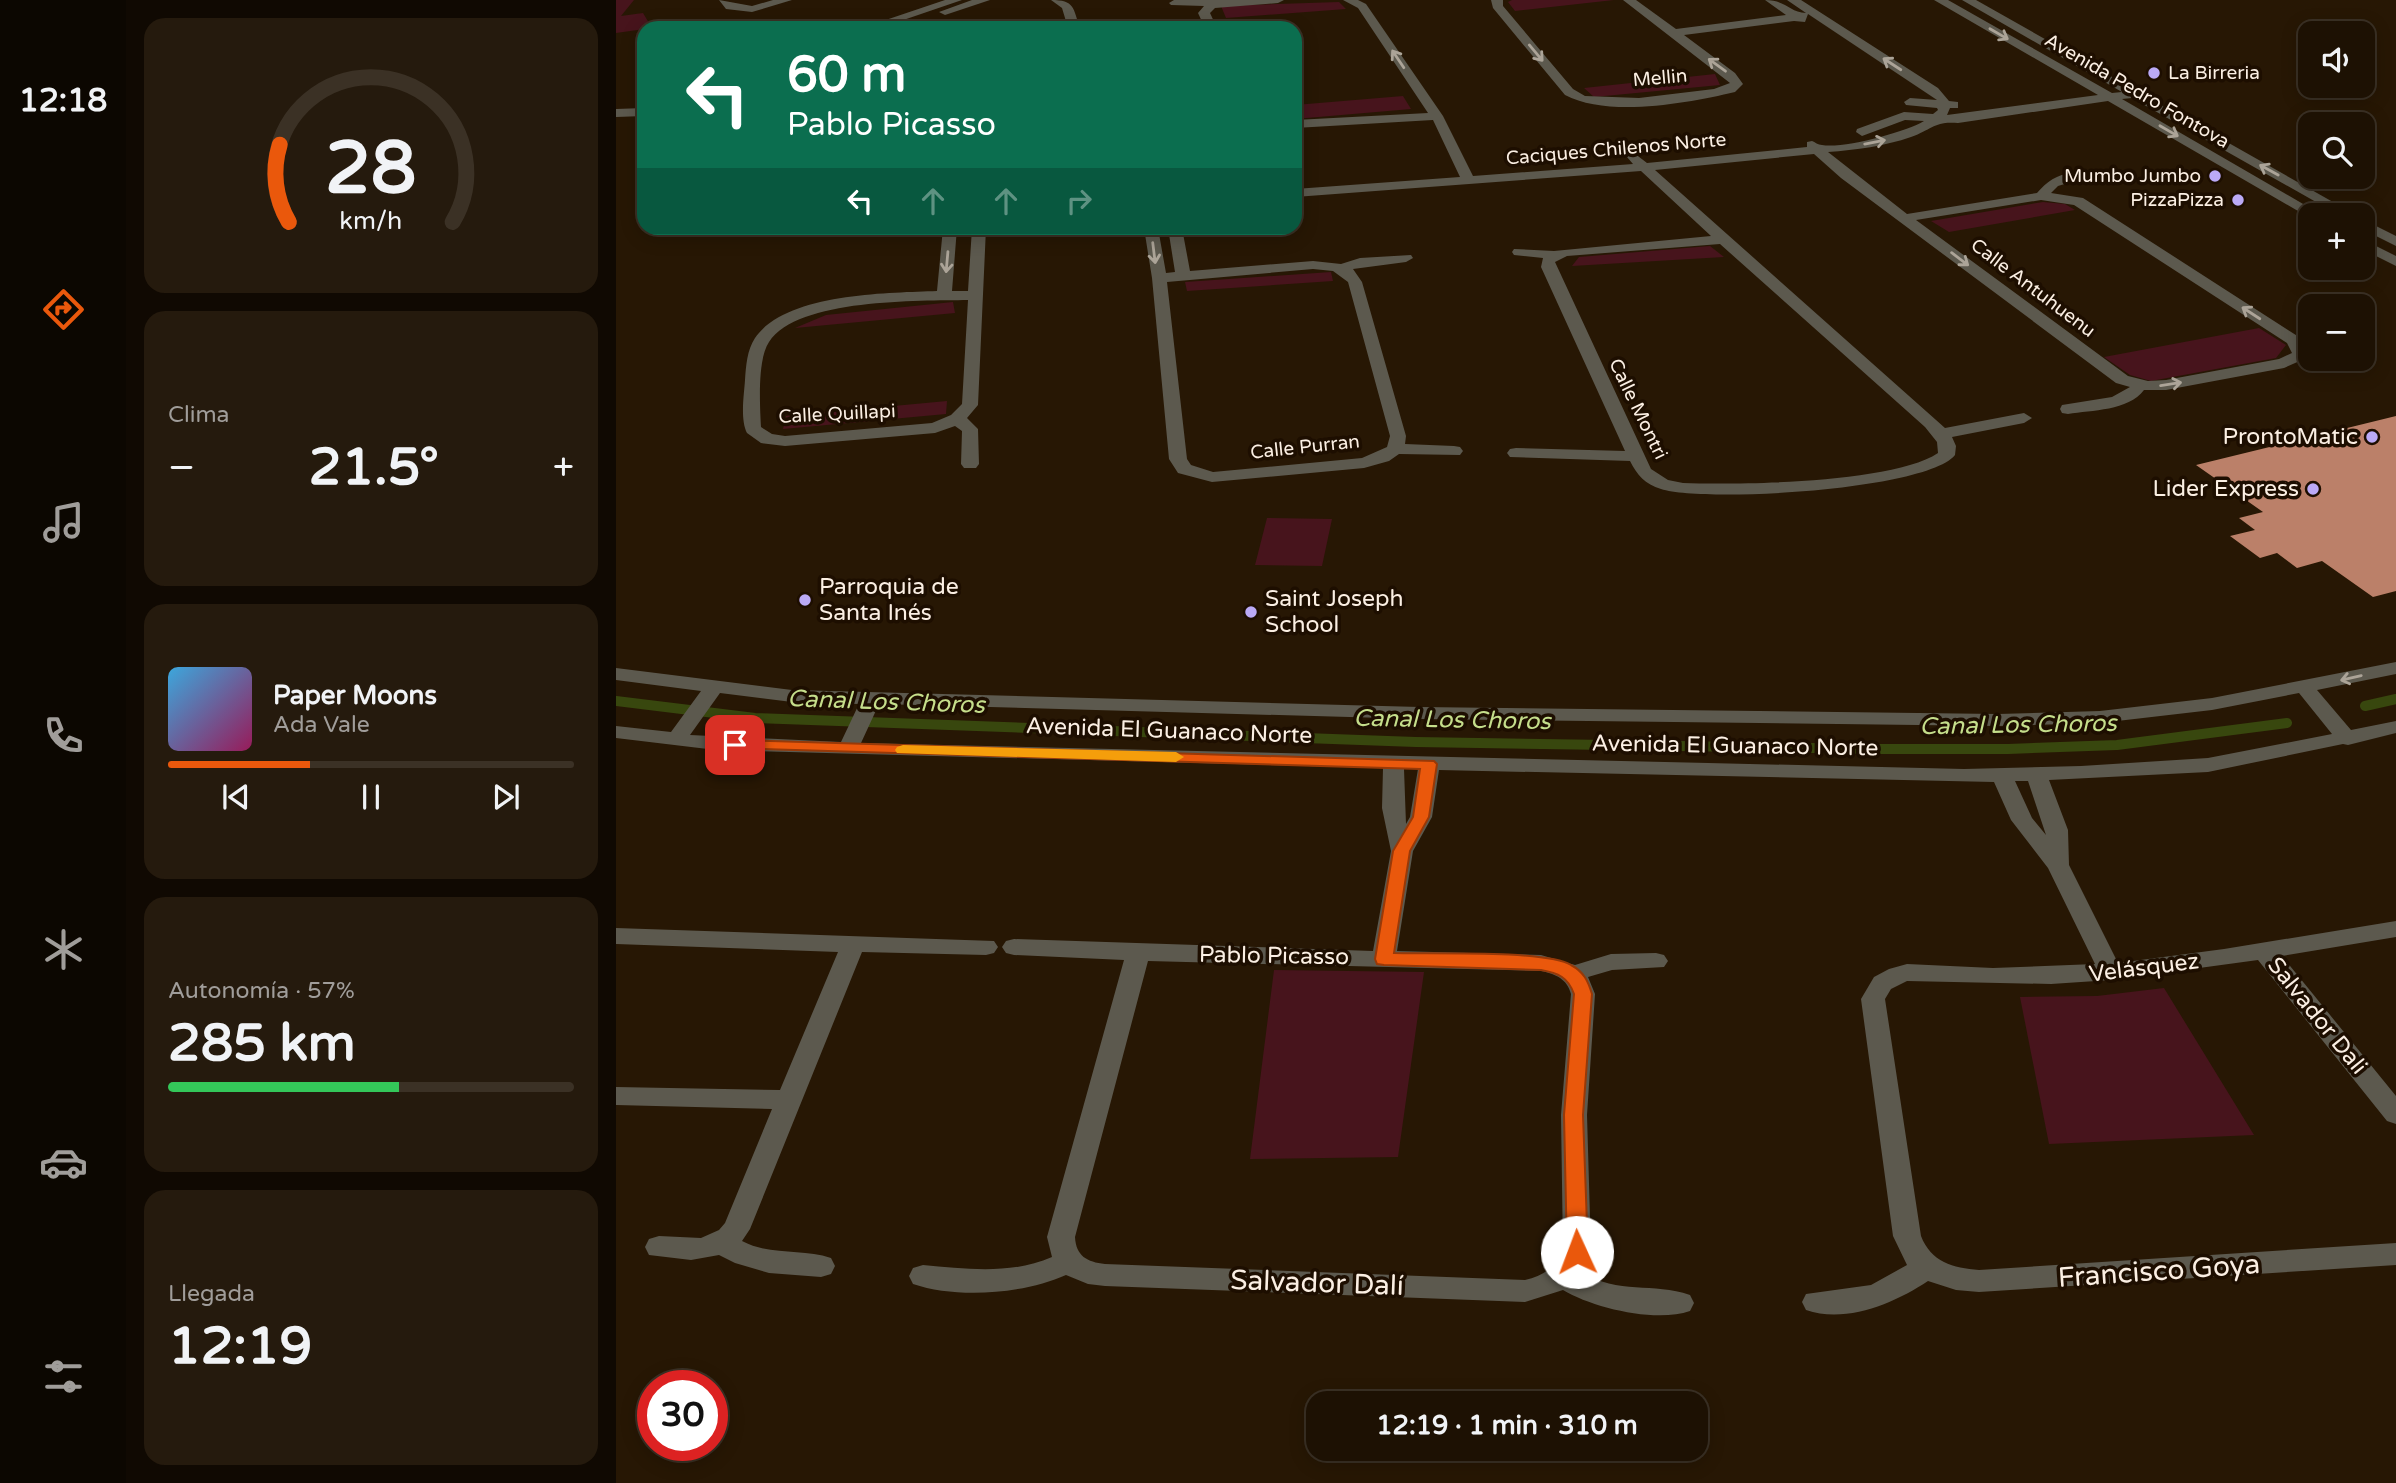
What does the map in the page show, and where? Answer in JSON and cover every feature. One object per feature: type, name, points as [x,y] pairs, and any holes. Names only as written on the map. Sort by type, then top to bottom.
[{"type":"street","points":[[725,0],[730,7],[740,9],[758,8],[786,0]]},
{"type":"street","points":[[890,21],[956,0]]},
{"type":"street","points":[[918,21],[984,0]]},
{"type":"street","points":[[1057,0],[1067,6],[1072,21]]},
{"type":"street","points":[[1175,3],[1217,4],[1278,0]]},
{"type":"street","points":[[1350,0],[1362,6],[1437,116],[1466,176]]},
{"type":"street","name":"Mellin","points":[[1497,0],[1497,6],[1569,92],[1590,101],[1616,102],[1714,93],[1731,89],[1737,84],[1731,76],[1629,0]]},
{"type":"street","points":[[1771,0],[1842,48]]},
{"type":"street","points":[[1793,0],[1934,91],[1945,104],[1944,111],[1935,120]]},
{"type":"street","name":"Avenida Pedro Fontova","points":[[1940,0],[2298,205]]},
{"type":"street","name":"Avenida Pedro Fontova","points":[[1968,0],[2329,203]]},
{"type":"street","points":[[1209,21],[1205,11],[1217,4]]},
{"type":"street","points":[[1673,33],[1815,14]]},
{"type":"street","points":[[1905,116],[1907,96],[1945,104],[1981,105],[2119,85]]},
{"type":"street","name":"Caciques Chilenos Norte","points":[[1813,145],[1905,116],[1935,120],[1977,117],[2134,94]]},
{"type":"street","points":[[616,113],[637,112]]},
{"type":"street","points":[[1302,124],[1437,116]]},
{"type":"street","name":"Caciques Chilenos Norte","points":[[1302,192],[1899,137],[1935,120]]},
{"type":"street","name":"Calle Antuhuenu","points":[[1813,145],[1846,175],[2115,376],[2139,385],[2166,385],[2284,363],[2298,358]]},
{"type":"street","points":[[1639,162],[1917,409],[1941,434],[2024,418]]},
{"type":"street","name":"Caciques Chilenos Norte","points":[[1302,182],[1466,176]]},
{"type":"street","name":"Calle Antuhuenu","points":[[2041,196],[2045,189],[2057,181],[2073,177]]},
{"type":"street","name":"Calle Antuhuenu","points":[[1905,218],[2041,196],[2070,199],[2085,205],[2298,345]]},
{"type":"street","points":[[2375,230],[2396,242]]},
{"type":"street","points":[[944,296],[949,235]]},
{"type":"street","points":[[970,464],[970,429],[957,419],[970,405],[979,235]]},
{"type":"street","name":"Calle Purran","points":[[1152,235],[1178,459],[1184,469],[1212,477],[1364,463],[1383,457],[1395,449]]},
{"type":"street","points":[[1176,235],[1183,276]]},
{"type":"street","points":[[1519,252],[1554,255],[1723,239]]},
{"type":"street","points":[[2375,250],[2396,262]]},
{"type":"street","name":"Calle Montri","points":[[1554,255],[1548,261],[1548,267],[1635,456],[1650,478],[1682,488],[1831,482],[1915,471],[1935,465],[1946,455],[1948,449],[1941,434]]},
{"type":"street","points":[[1159,278],[1313,265],[1342,268],[1360,262],[1406,258]]},
{"type":"street","points":[[1342,268],[1351,274],[1355,282],[1398,436],[1395,449],[1454,452]]},
{"type":"street","name":"Calle Quillapi","points":[[957,419],[922,430],[785,440],[761,436],[752,425],[757,351],[766,333],[783,320],[837,304],[976,295]]},
{"type":"street","name":"Calle Antuhuenu","points":[[2068,409],[2126,397],[2137,390],[2139,385]]},
{"type":"street","points":[[1516,453],[1635,456]]},
{"type":"street","name":"Avenida El Guanaco Norte","points":[[616,674],[708,695],[792,696],[869,703],[1432,714],[1998,720],[2113,715],[2212,704],[2306,688],[2396,668]]},
{"type":"street","points":[[2306,688],[2323,713],[2348,739]]},
{"type":"street","points":[[680,733],[708,695]]},
{"type":"street","points":[[851,742],[869,703]]},
{"type":"street","name":"Avenida El Guanaco Norte","points":[[616,732],[1394,764],[2002,776],[2208,765],[2348,739],[2396,727]]},
{"type":"street","points":[[1394,764],[1390,800],[1396,836],[1402,851]]},
{"type":"street","points":[[1384,959],[1402,851],[1421,817],[1429,764]]},
{"type":"street","points":[[2036,775],[2057,830],[2058,864]]},
{"type":"street","points":[[2002,776],[2022,820],[2058,864],[2110,972]]},
{"type":"street","name":"Velásquez","points":[[1926,1267],[1916,1258],[1906,1236],[1873,1008],[1875,990],[1890,977],[1917,971],[2019,978],[2110,972],[2264,951],[2396,929]]},
{"type":"street","points":[[616,936],[986,947]]},
{"type":"street","points":[[659,1247],[703,1250],[722,1243],[736,1229],[853,945]]},
{"type":"street","name":"Pablo Picasso","points":[[1014,947],[1541,963],[1553,965],[1572,974]]},
{"type":"street","name":"Salvador Dali","points":[[2264,951],[2396,1114]]},
{"type":"street","points":[[923,1276],[975,1281],[1018,1280],[1036,1276],[1068,1262],[1063,1255],[1061,1237],[1138,952]]},
{"type":"street","points":[[1656,961],[1611,962],[1572,974],[1578,980],[1583,994],[1574,1115],[1577,1252],[1564,1276],[1607,1297],[1626,1301],[1680,1303]]},
{"type":"street","points":[[616,1096],[788,1100]]},
{"type":"street","points":[[722,1243],[737,1254],[752,1259],[821,1266]]},
{"type":"street","name":"Francisco Goya","points":[[1926,1267],[1942,1276],[1979,1282],[2396,1254]]},
{"type":"street","name":"Salvador Dalí","points":[[1068,1262],[1091,1274],[1105,1275],[1525,1292],[1546,1286],[1564,1276]]},
{"type":"street","points":[[1816,1302],[1853,1301],[1877,1296],[1898,1287],[1926,1267]]},
{"type":"shaded area","points":[[616,0],[634,0],[621,16],[643,13],[648,21],[637,21],[637,30],[616,33]]},
{"type":"shaded area","points":[[1614,0],[1515,11],[1508,2]]},
{"type":"shaded area","points":[[1339,2],[1346,9],[1226,18],[1221,6]]},
{"type":"shaded area","points":[[1715,74],[1720,85],[1594,97],[1584,88]]},
{"type":"shaded area","points":[[1403,96],[1411,109],[1302,118],[1302,104]]},
{"type":"shaded area","points":[[2043,202],[2065,204],[2075,210],[1949,232],[1931,221]]},
{"type":"shaded area","points":[[1710,246],[1724,257],[1572,266],[1579,257]]},
{"type":"shaded area","points":[[1331,272],[1333,281],[1187,291],[1185,282]]},
{"type":"shaded area","points":[[953,302],[955,313],[795,328],[826,315]]},
{"type":"shaded area","points":[[2259,328],[2286,345],[2276,358],[2151,381],[2130,375],[2104,357]]},
{"type":"shaded area","points":[[947,401],[946,414],[783,429],[786,416]]},
{"type":"shaded area","points":[[1267,518],[1332,519],[1322,566],[1255,565]]},
{"type":"shaded area","points":[[1274,970],[1424,972],[1398,1157],[1250,1159]]},
{"type":"shaded area","points":[[2164,988],[2254,1135],[2049,1144],[2020,997],[2097,996]]},
{"type":"building","name":"Lider Express","points":[[2396,416],[2396,591],[2373,597],[2322,561],[2297,568],[2277,553],[2260,558],[2230,536],[2255,530],[2239,518],[2263,512],[2196,465]]},
{"type":"waterway","name":"Canal Los Choros","points":[[2365,706],[2396,699]]},
{"type":"waterway","name":"Canal Los Choros","points":[[616,701],[755,718],[1416,742],[1877,749],[2008,749],[2117,745],[2287,723]]},
{"type":"slow traffic","points":[[903,750],[1176,757]]},
{"type":"place","name":"La Birreria","points":[[2154,73]]},
{"type":"place","name":"Mumbo Jumbo","points":[[2215,176]]},
{"type":"place","name":"PizzaPizza","points":[[2238,200]]},
{"type":"place","name":"ProntoMatic","points":[[2372,437]]},
{"type":"place","name":"Lider Express","points":[[2313,489]]},
{"type":"place","name":"Parroquia de Santa Inés","points":[[805,600]]},
{"type":"place","name":"Saint Joseph School","points":[[1251,612]]},
{"type":"route","points":[[735,745],[1429,764],[1421,817],[1402,851],[1384,959],[1541,963],[1563,968],[1578,980],[1583,994],[1575,1074],[1573,1158],[1577,1252]]}]
